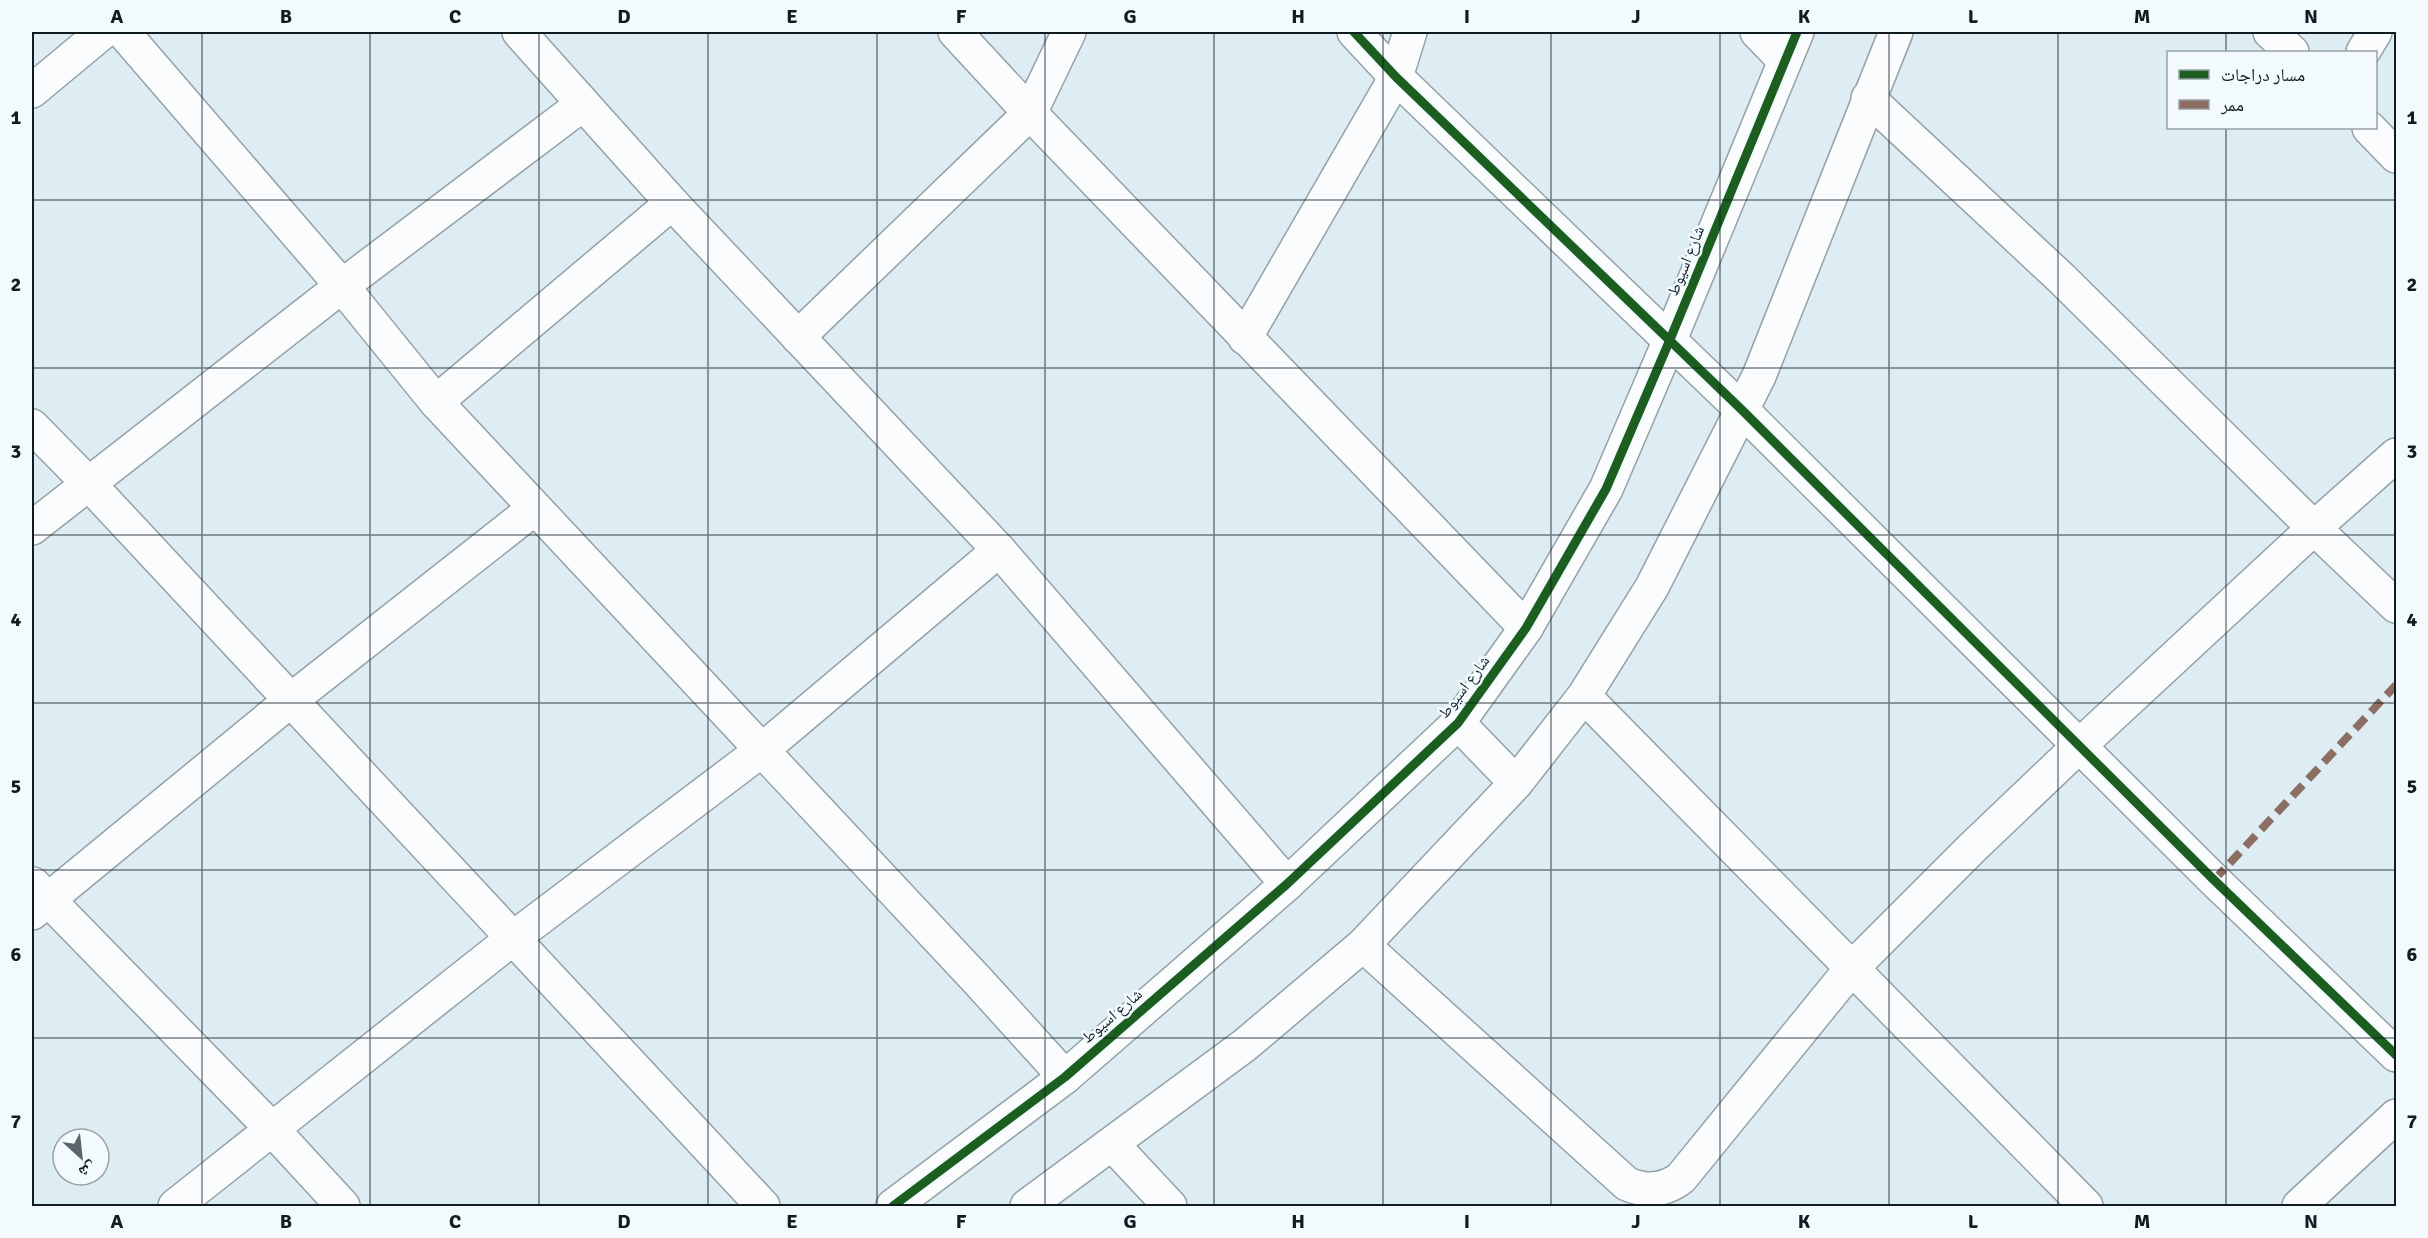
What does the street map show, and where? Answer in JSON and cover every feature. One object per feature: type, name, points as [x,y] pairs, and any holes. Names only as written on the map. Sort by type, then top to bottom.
[{"type":"street","points":[[32,91],[103,32]]},
{"type":"street","points":[[123,32],[342,286],[436,402],[1065,1077]]},
{"type":"street","points":[[519,32],[798,338],[999,550],[1287,884]]},
{"type":"street","points":[[955,32],[1245,339],[1526,628]]},
{"type":"street","points":[[798,338],[1030,114],[1069,32]]},
{"type":"street","points":[[1354,32],[1396,77],[1742,410],[2214,880],[2397,1055]]},
{"type":"street","points":[[1245,339],[1396,77],[1410,32]]},
{"type":"street","points":[[1758,32],[1785,61]]},
{"type":"street","name":"شارع اسيوط","points":[[893,1206],[1065,1077],[1287,884],[1458,723],[1526,628],[1606,489],[1797,32]]},
{"type":"street","points":[[1027,1206],[1113,1145],[1245,1045],[1363,945],[1516,783],[1584,696],[1652,587],[1759,376],[1896,32]]},
{"type":"street","points":[[2270,32],[2291,51]]},
{"type":"street","points":[[2363,51],[2375,32]]},
{"type":"street","points":[[1868,98],[2061,278],[2314,528],[2397,606]]},
{"type":"street","points":[[32,528],[342,286],[583,104]]},
{"type":"street","points":[[2370,129],[2397,156]]},
{"type":"street","points":[[436,402],[672,202]]},
{"type":"street","points":[[32,426],[89,484],[763,1206]]},
{"type":"street","points":[[1363,945],[1627,1184],[1645,1190],[1664,1188],[1681,1178],[1851,969],[1973,847],[2314,528],[2397,455]]},
{"type":"street","points":[[343,1206],[271,1128],[37,898],[535,508]]},
{"type":"street","points":[[175,1206],[512,939],[762,750],[999,550]]},
{"type":"street","points":[[1584,696],[2086,1206]]},
{"type":"street","points":[[1458,723],[1516,783]]},
{"type":"street","points":[[2299,1206],[2397,1116]]},
{"type":"street","points":[[1113,1145],[1170,1206]]},
{"type":"marked path","points":[[2214,880],[2396,685]]},
{"type":"cycle path","points":[[1354,32],[1396,77],[1742,410],[2214,880],[2396,1055]]},
{"type":"cycle path","points":[[893,1206],[1065,1077],[1287,884],[1458,723],[1526,628],[1606,489],[1797,32]]}]
